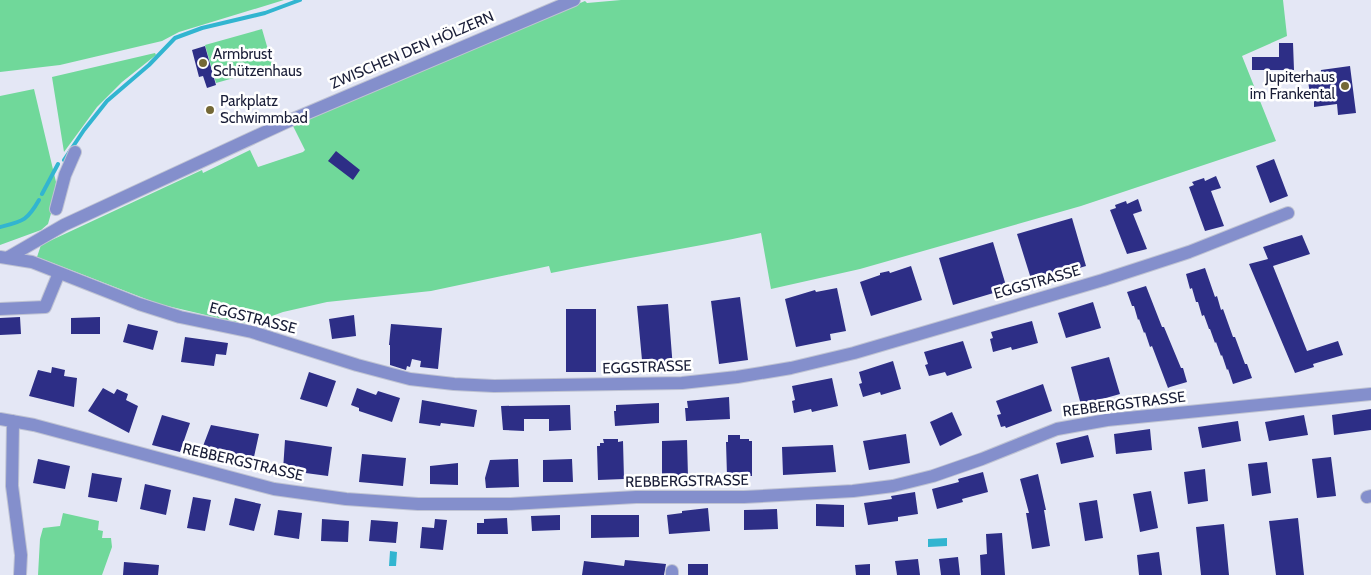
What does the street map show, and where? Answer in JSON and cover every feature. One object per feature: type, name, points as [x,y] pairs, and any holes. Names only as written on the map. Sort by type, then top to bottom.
[{"type":"street","name":"ZWISCHEN DEN HÖLZERN","points":[[4,257],[64,225],[291,120],[574,0]]},
{"type":"street","points":[[56,209],[65,175],[75,152]]},
{"type":"street","name":"EGGSTRASSE","points":[[4,257],[32,262],[59,274],[180,317],[252,332],[357,365],[410,379],[494,386],[682,383],[737,377],[791,368],[854,353],[1103,280],[1189,252],[1288,213]]},
{"type":"street","points":[[0,309],[44,307],[59,274]]},
{"type":"street","name":"REBBERGSTRASSE","points":[[0,419],[274,490],[346,500],[511,504],[636,497],[744,497],[853,491],[894,486],[933,476],[982,459],[1057,429],[1107,420],[1371,394]]},
{"type":"street","points":[[13,421],[12,486],[21,555],[20,575]]},
{"type":"green space","points":[[0,0],[284,0],[179,32],[162,41],[60,65],[0,72]]},
{"type":"green space","points":[[621,0],[1283,0],[1287,36],[1242,56],[1276,141],[1081,206],[860,269],[771,289],[761,233],[551,273],[549,266],[431,291],[327,302],[283,312],[258,321],[240,323],[159,304],[37,257],[41,245],[202,170],[203,173],[250,150],[258,167],[303,152],[305,150],[292,124],[585,1],[587,3]]},
{"type":"green space","points":[[262,29],[273,67],[216,83],[205,45]]},
{"type":"green space","points":[[155,53],[156,55],[122,82],[97,107],[64,152],[52,77]]},
{"type":"green space","points":[[34,89],[56,182],[54,203],[48,224],[41,230],[0,245],[0,96]]},
{"type":"green space","points":[[63,513],[99,521],[98,530],[103,531],[102,538],[111,538],[112,547],[102,575],[38,575],[40,539],[43,528],[60,526]]},
{"type":"water","points":[[947,538],[947,546],[928,547],[928,539]]},
{"type":"water","points":[[390,551],[397,552],[396,566],[389,566]]},
{"type":"building","points":[[1279,43],[1293,43],[1294,70],[1252,70],[1252,57],[1279,57]]},
{"type":"building","name":"Armbrust Schützenhaus","points":[[205,46],[216,85],[207,88],[203,76],[199,77],[192,50]]},
{"type":"building","points":[[1350,66],[1356,113],[1338,115],[1337,104],[1314,107],[1314,99],[1311,100],[1307,75],[1321,73],[1321,70]]},
{"type":"building","points":[[336,151],[360,170],[353,180],[328,161]]},
{"type":"building","points":[[1274,159],[1288,196],[1270,203],[1256,166]]},
{"type":"building","points":[[1216,176],[1221,188],[1211,191],[1224,226],[1205,231],[1189,187],[1194,185],[1192,182],[1204,178],[1205,181]]},
{"type":"building","points":[[1138,199],[1142,211],[1133,214],[1147,249],[1127,254],[1110,210],[1116,208],[1115,205],[1126,201],[1127,204]]},
{"type":"building","points":[[1072,218],[1086,266],[1032,282],[1017,234]]},
{"type":"building","points":[[1302,235],[1310,254],[1273,266],[1307,351],[1338,341],[1343,355],[1313,364],[1314,367],[1295,373],[1249,264],[1268,259],[1263,247]]},
{"type":"building","points":[[993,242],[1007,289],[953,305],[939,258]]},
{"type":"building","points":[[911,266],[922,300],[871,316],[860,282],[880,275],[880,273],[889,271],[890,273]]},
{"type":"building","points":[[1205,268],[1215,297],[1217,296],[1221,310],[1223,309],[1233,337],[1235,337],[1252,378],[1233,384],[1204,315],[1202,316],[1198,302],[1196,302],[1192,288],[1190,289],[1186,274]]},
{"type":"building","points":[[1146,286],[1162,327],[1164,327],[1181,368],[1183,368],[1187,382],[1168,388],[1152,346],[1150,347],[1134,306],[1132,306],[1127,292]]},
{"type":"building","points":[[837,288],[846,331],[830,334],[831,340],[796,347],[785,299],[815,290],[816,292]]},
{"type":"building","points":[[740,297],[748,360],[719,364],[711,301]]},
{"type":"building","points":[[1093,302],[1101,328],[1066,338],[1058,313]]},
{"type":"building","points":[[668,304],[673,369],[643,371],[637,306]]},
{"type":"building","points":[[566,309],[596,309],[596,372],[566,372]]},
{"type":"building","points":[[354,315],[356,336],[332,339],[329,319]]},
{"type":"building","points":[[20,317],[21,334],[0,335],[0,318]]},
{"type":"building","points":[[100,317],[100,334],[71,334],[71,318]]},
{"type":"building","points":[[1032,321],[1038,343],[1012,350],[1011,347],[993,352],[990,339],[993,338],[991,332]]},
{"type":"building","points":[[128,324],[158,331],[153,350],[123,342]]},
{"type":"building","points":[[391,324],[442,328],[438,369],[420,367],[421,361],[412,359],[410,367],[407,366],[406,370],[390,365]]},
{"type":"building","points":[[185,337],[228,343],[226,355],[216,354],[214,366],[181,362]]},
{"type":"building","points":[[963,341],[972,368],[947,376],[945,372],[929,376],[925,365],[928,364],[924,352]]},
{"type":"building","points":[[1109,357],[1120,394],[1081,405],[1071,367]]},
{"type":"building","points":[[893,361],[901,389],[881,395],[880,392],[863,397],[859,384],[862,383],[859,372]]},
{"type":"building","points":[[52,367],[65,370],[64,376],[77,378],[74,407],[29,396],[38,370],[51,373]]},
{"type":"building","points":[[309,372],[336,381],[327,407],[300,399]]},
{"type":"building","points":[[832,378],[838,406],[812,412],[811,409],[794,413],[792,401],[795,400],[792,386]]},
{"type":"building","points":[[1043,384],[1052,411],[1006,428],[1005,426],[1001,427],[997,415],[1001,414],[996,401]]},
{"type":"building","points":[[103,388],[114,394],[117,389],[128,394],[126,400],[138,406],[129,433],[88,411]]},
{"type":"building","points":[[357,388],[376,395],[378,391],[400,398],[392,422],[359,411],[359,408],[351,405]]},
{"type":"building","points":[[729,397],[730,419],[686,421],[685,408],[688,408],[687,401]]},
{"type":"building","points":[[422,400],[477,410],[474,427],[441,423],[440,426],[419,423]]},
{"type":"building","points":[[659,403],[659,423],[615,426],[614,411],[616,411],[616,405]]},
{"type":"building","points":[[570,405],[571,430],[549,431],[549,419],[524,419],[524,431],[503,430],[501,406]]},
{"type":"building","points":[[1371,409],[1371,430],[1334,435],[1332,415]]},
{"type":"building","points":[[952,412],[962,435],[940,446],[930,422]]},
{"type":"building","points":[[162,415],[190,423],[180,452],[152,445]]},
{"type":"building","points":[[1304,415],[1308,435],[1269,441],[1265,422]]},
{"type":"building","points":[[1238,421],[1241,441],[1202,448],[1198,427]]},
{"type":"building","points":[[211,425],[259,434],[252,466],[213,459],[200,454]]},
{"type":"building","points":[[1150,429],[1152,450],[1116,454],[1114,434]]},
{"type":"building","points":[[906,434],[910,463],[869,470],[863,441]]},
{"type":"building","points":[[728,435],[740,435],[740,439],[752,441],[752,476],[727,476],[726,442],[728,442]]},
{"type":"building","points":[[1088,435],[1094,457],[1061,464],[1056,443]]},
{"type":"building","points":[[603,439],[623,441],[624,479],[598,480],[597,446],[600,446],[600,443],[604,443]]},
{"type":"building","points":[[285,440],[332,447],[328,476],[283,470]]},
{"type":"building","points":[[687,440],[688,477],[662,478],[662,441]]},
{"type":"building","points":[[833,445],[836,472],[783,475],[782,447]]},
{"type":"building","points":[[362,454],[406,458],[403,486],[359,482]]},
{"type":"building","points":[[1331,457],[1336,496],[1317,498],[1312,459]]},
{"type":"building","points":[[38,459],[70,466],[65,489],[33,483]]},
{"type":"building","points":[[518,459],[519,487],[486,488],[485,478],[490,460]]},
{"type":"building","points":[[572,459],[573,482],[543,482],[543,460]]},
{"type":"building","points":[[1267,462],[1271,493],[1252,496],[1248,464]]},
{"type":"building","points":[[458,463],[458,485],[430,484],[430,466]]},
{"type":"building","points":[[1205,469],[1208,501],[1188,504],[1184,472]]},
{"type":"building","points":[[983,472],[988,492],[962,499],[963,502],[937,509],[932,489],[959,482],[958,479]]},
{"type":"building","points":[[92,473],[122,478],[117,502],[88,497]]},
{"type":"building","points":[[1038,474],[1046,510],[1044,510],[1050,546],[1032,549],[1026,513],[1029,513],[1020,479]]},
{"type":"building","points":[[145,484],[171,490],[166,515],[140,509]]},
{"type":"building","points":[[1151,491],[1158,528],[1140,532],[1133,494]]},
{"type":"building","points":[[915,492],[918,514],[898,517],[898,521],[868,525],[864,503],[892,499],[891,496]]},
{"type":"building","points":[[193,497],[211,500],[205,531],[187,528]]},
{"type":"building","points":[[235,498],[261,504],[254,531],[229,525]]},
{"type":"building","points":[[1097,500],[1103,538],[1085,541],[1079,503]]},
{"type":"building","points":[[816,504],[844,505],[844,527],[816,526]]},
{"type":"building","points":[[708,508],[710,531],[669,534],[667,515]]},
{"type":"building","points":[[777,509],[778,529],[744,530],[744,510]]},
{"type":"building","points":[[278,510],[302,513],[299,539],[274,535]]},
{"type":"building","points":[[560,515],[560,530],[532,531],[531,516]]},
{"type":"building","points":[[591,515],[639,515],[639,537],[591,538]]},
{"type":"building","points":[[507,518],[508,534],[477,534],[477,523],[484,523],[484,519]]},
{"type":"building","points":[[1298,518],[1304,575],[1276,575],[1269,521]]},
{"type":"building","points":[[322,519],[349,521],[348,542],[321,541]]},
{"type":"building","points":[[435,519],[447,520],[443,550],[420,548],[422,527],[434,528]]},
{"type":"building","points":[[371,520],[398,522],[396,543],[369,541]]},
{"type":"building","points":[[1224,524],[1229,575],[1201,575],[1196,527]]},
{"type":"building","points":[[1002,533],[1005,575],[981,575],[980,555],[987,554],[986,534]]},
{"type":"building","points":[[1159,552],[1162,575],[1139,575],[1137,555]]},
{"type":"building","points":[[958,557],[960,575],[941,575],[939,559]]},
{"type":"building","points":[[918,559],[920,575],[897,575],[895,561]]},
{"type":"building","points":[[625,560],[666,564],[664,575],[582,575],[584,561],[624,566]]},
{"type":"building","points":[[124,562],[159,565],[158,575],[123,575]]},
{"type":"building","points":[[688,564],[708,564],[708,575],[688,575]]},
{"type":"building","points":[[870,564],[870,575],[856,575],[855,565]]},
{"type":"waterway","points":[[64,160],[84,130],[107,101],[149,65],[175,38],[202,28],[265,13],[300,0]]},
{"type":"waterway","points":[[42,194],[58,164]]},
{"type":"waterway","points":[[0,227],[24,219],[39,200]]},
{"type":"place","name":"Armbrust Schützenhaus","points":[[203,63]]},
{"type":"place","name":"Jupiterhaus im Frankental","points":[[1345,86]]},
{"type":"place","name":"Parkplatz Schwimmbad","points":[[210,110]]}]
